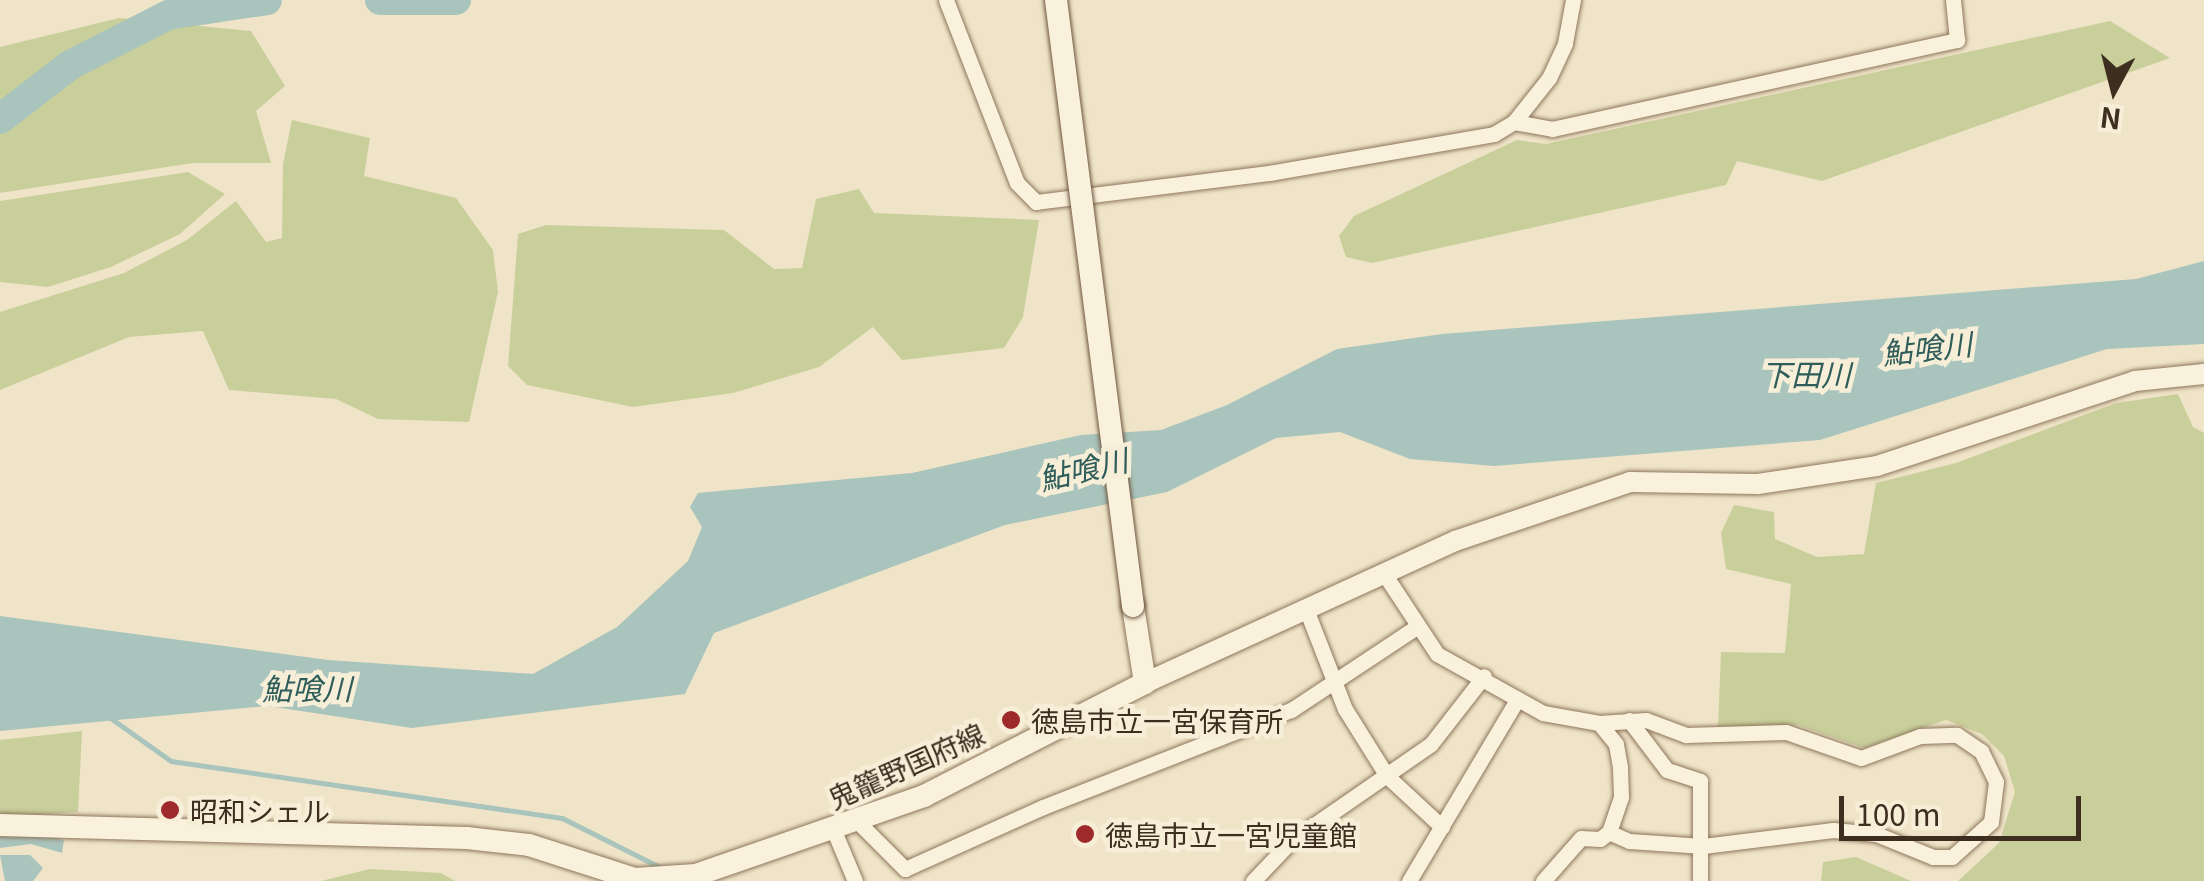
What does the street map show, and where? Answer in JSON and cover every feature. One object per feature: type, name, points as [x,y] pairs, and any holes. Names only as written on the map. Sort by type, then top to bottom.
[{"type":"main road","points":[[1056,0],[1145,683]]},
{"type":"main road","name":"鬼籠野国府線","points":[[0,825],[505,841],[616,876],[672,880],[696,876],[834,831],[924,796],[1145,683]]},
{"type":"street","points":[[946,0],[1017,183],[1036,202],[1466,143],[1514,122],[1549,78],[1566,43],[1573,0]]},
{"type":"street","points":[[1514,122],[1552,129],[1957,40],[1952,0]]},
{"type":"street","points":[[1145,683],[1382,572],[1630,482],[1758,484],[1877,466],[2135,382],[2204,374]]},
{"type":"street","points":[[1382,572],[1414,628],[1436,654],[1484,676],[1517,700],[1599,724],[1629,720],[1686,736],[1786,732],[1861,758],[1920,736],[1957,735],[1981,751],[1996,782],[1991,822],[1952,858],[1932,858],[1876,834],[1834,830],[1703,846],[1629,841],[1609,832]]},
{"type":"street","points":[[1306,609],[1345,709],[1387,776],[1442,827]]},
{"type":"street","points":[[857,821],[905,869],[1043,807],[1291,710],[1414,628]]},
{"type":"street","points":[[1253,881],[1290,841],[1431,744],[1484,676]]},
{"type":"street","points":[[1408,881],[1517,700]]},
{"type":"street","points":[[1629,720],[1667,770],[1700,781],[1700,881]]},
{"type":"street","points":[[1543,881],[1580,838],[1600,839],[1609,832],[1621,796],[1620,767],[1616,744],[1599,724]]},
{"type":"street","points":[[834,831],[855,881]]},
{"type":"green space","points":[[119,18],[251,31],[285,86],[256,111],[271,163],[193,163],[0,193],[0,47]]},
{"type":"green space","points":[[2110,21],[2170,58],[1822,181],[1737,161],[1726,185],[1372,263],[1346,257],[1339,236],[1354,216],[1517,140],[1546,144]]},
{"type":"green space","points":[[292,120],[370,138],[364,176],[456,198],[493,250],[498,292],[469,422],[378,419],[336,399],[229,390],[203,331],[129,337],[0,390],[0,312],[124,273],[187,240],[236,201],[266,242],[282,238],[283,164]]},
{"type":"green space","points":[[188,172],[225,194],[180,234],[111,267],[48,287],[0,282],[0,201]]},
{"type":"green space","points":[[859,189],[874,213],[1039,220],[1023,317],[1004,348],[902,360],[873,327],[819,367],[733,393],[633,407],[527,385],[508,366],[518,234],[546,225],[724,230],[774,269],[802,268],[816,199]]},
{"type":"green space","points":[[2178,394],[2193,427],[2204,433],[2204,881],[1958,881],[1999,843],[2015,792],[2004,756],[1982,734],[1946,720],[1864,748],[1798,725],[1718,728],[1721,652],[1785,653],[1791,584],[1726,569],[1721,533],[1734,505],[1774,512],[1775,539],[1817,557],[1864,554],[1876,483],[1956,463],[2116,403]]},
{"type":"green space","points":[[82,731],[78,812],[0,817],[0,740]]},
{"type":"green space","points":[[1856,857],[1911,881],[1821,881],[1823,862]]},
{"type":"green space","points":[[370,869],[441,873],[455,881],[321,881]]},
{"type":"water","name":"下田川","points":[[2204,261],[2204,344],[2107,349],[1820,440],[1494,466],[1410,459],[1340,432],[1276,438],[1167,492],[1005,525],[714,633],[685,694],[412,728],[268,706],[0,731],[0,616],[328,660],[533,674],[617,627],[688,561],[702,527],[690,507],[698,493],[912,473],[1081,435],[1161,430],[1227,405],[1337,349],[1442,334],[2136,279]]},
{"type":"water","points":[[40,833],[64,840],[62,853],[31,844],[0,848],[0,835]]},
{"type":"water","points":[[0,855],[30,855],[43,868],[33,881],[5,881]]},
{"type":"waterway","points":[[0,119],[70,65],[168,15],[267,0]]},
{"type":"waterway","points":[[380,0],[456,0]]},
{"type":"waterway","points":[[109,717],[171,761],[562,818],[662,868]]},
{"type":"place","name":"徳島市立一宮保育所","points":[[1011,720]]},
{"type":"place","name":"昭和シェル","points":[[170,810]]},
{"type":"place","name":"徳島市立一宮児童館","points":[[1085,834]]},
{"type":"water label","name":"鮎喰川","points":[[1927,347]]},
{"type":"water label","name":"鮎喰川","points":[[1083,468]]},
{"type":"water label","name":"鮎喰川","points":[[307,687]]}]
